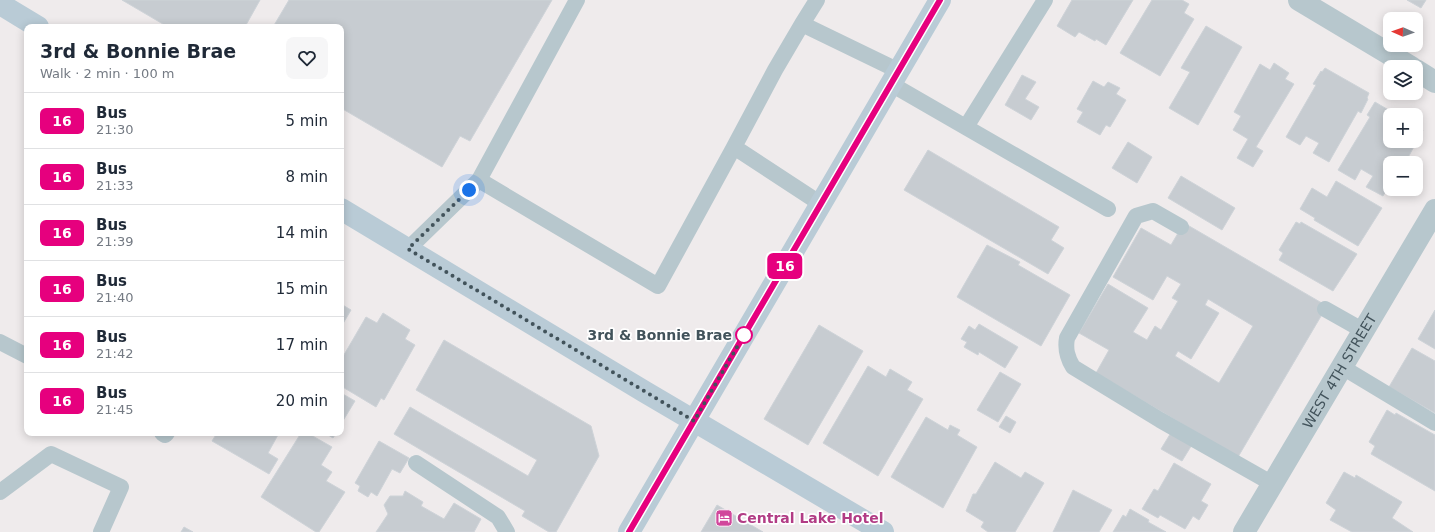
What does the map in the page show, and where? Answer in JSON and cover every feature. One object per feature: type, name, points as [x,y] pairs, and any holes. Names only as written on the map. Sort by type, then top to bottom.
[{"type":"street","points":[[629,532],[940,0]]},
{"type":"street","points":[[1299,0],[1399,60]]},
{"type":"street","points":[[1,7],[32,24]]},
{"type":"street","points":[[1423,74],[1435,82]]},
{"type":"street","name":"WEST 4TH STREET","points":[[1244,532],[1435,210]]},
{"type":"street","points":[[344,211],[694,421],[883,532]]},
{"type":"lane","points":[[408,249],[479,180],[578,0]]},
{"type":"lane","points":[[479,180],[658,286],[774,70],[817,0]]},
{"type":"lane","points":[[966,127],[1045,0]]},
{"type":"lane","points":[[802,24],[895,78],[966,127],[1108,208]]},
{"type":"lane","points":[[734,146],[821,204]]},
{"type":"lane","points":[[1181,227],[1153,211],[1136,216],[1067,338],[1066,348],[1069,360],[1073,367],[1160,420],[1273,484]]},
{"type":"lane","points":[[1325,309],[1364,331]]},
{"type":"lane","points":[[0,342],[24,354]]},
{"type":"lane","points":[[1342,367],[1435,423]]},
{"type":"lane","points":[[0,492],[51,454],[121,487],[101,532]]},
{"type":"lane","points":[[416,463],[498,517],[506,532]]},
{"type":"building","points":[[122,0],[260,0],[247,24],[163,24]]},
{"type":"building","points":[[289,0],[552,0],[470,141],[460,136],[442,167],[344,110],[344,24],[275,24]]},
{"type":"building","points":[[1072,0],[1133,0],[1106,45],[1079,32],[1075,37],[1057,26]]},
{"type":"building","points":[[1152,0],[1182,0],[1189,4],[1184,13],[1194,19],[1160,76],[1120,53]]},
{"type":"building","points":[[1407,0],[1426,0],[1421,8]]},
{"type":"building","points":[[1206,26],[1242,47],[1198,125],[1169,108],[1190,72],[1181,68]]},
{"type":"building","points":[[1274,63],[1289,73],[1285,79],[1294,84],[1256,147],[1263,151],[1253,167],[1237,158],[1248,139],[1233,130],[1241,116],[1234,112],[1260,64],[1270,70]]},
{"type":"building","points":[[1325,68],[1369,93],[1368,99],[1361,113],[1358,111],[1329,162],[1313,153],[1319,143],[1306,136],[1300,145],[1286,137],[1316,85],[1313,84],[1321,71],[1322,72]]},
{"type":"building","points":[[1022,75],[1036,82],[1025,99],[1039,107],[1031,120],[1005,105]]},
{"type":"building","points":[[1093,81],[1104,87],[1108,82],[1120,88],[1116,94],[1126,100],[1110,127],[1106,125],[1100,135],[1077,122],[1083,112],[1077,109]]},
{"type":"building","points":[[1375,102],[1385,108],[1383,108],[1383,148],[1413,148],[1409,156],[1383,156],[1383,196],[1366,187],[1373,176],[1361,169],[1355,180],[1338,170],[1370,117],[1367,115]]},
{"type":"building","points":[[1128,142],[1152,157],[1137,183],[1112,168]]},
{"type":"building","points":[[928,150],[1059,227],[1051,240],[1064,248],[1048,274],[904,190]]},
{"type":"building","points":[[1181,176],[1235,208],[1222,230],[1168,198]]},
{"type":"building","points":[[1336,181],[1382,208],[1358,246],[1314,220],[1315,218],[1300,209],[1312,188],[1327,197]]},
{"type":"building","points":[[1296,222],[1300,224],[1301,222],[1357,254],[1333,291],[1279,260],[1283,253],[1279,250]]},
{"type":"building","points":[[1184,223],[1327,306],[1238,457],[1096,373],[1109,350],[1079,333],[1108,284],[1148,308],[1133,332],[1147,340],[1155,326],[1161,330],[1178,301],[1172,298],[1181,284],[1167,276],[1153,300],[1113,277],[1141,228],[1171,245]],"holes":[[[1208,299],[1253,326],[1219,383],[1175,356],[1178,351],[1191,359],[1219,313],[1205,305]]]},
{"type":"building","points":[[987,245],[1020,262],[1018,265],[1070,295],[1041,346],[957,297]]},
{"type":"building","points":[[344,306],[351,310],[344,322]]},
{"type":"building","points":[[1435,310],[1435,349],[1418,339]]},
{"type":"building","points":[[383,313],[410,330],[405,339],[415,345],[384,400],[381,398],[376,407],[344,388],[344,355],[366,317],[377,323]]},
{"type":"building","points":[[979,324],[1018,347],[1005,368],[979,352],[978,355],[964,347],[967,342],[961,339],[969,326],[975,330]]},
{"type":"building","points":[[819,325],[863,351],[808,445],[764,419]]},
{"type":"building","points":[[444,340],[591,426],[599,456],[556,532],[549,532],[522,516],[525,511],[394,434],[410,407],[528,476],[537,460],[416,390]]},
{"type":"building","points":[[1412,348],[1435,361],[1435,413],[1389,387]]},
{"type":"building","points":[[868,366],[886,377],[890,369],[912,382],[907,390],[923,399],[878,476],[823,443]]},
{"type":"building","points":[[1000,372],[1021,384],[998,422],[977,410]]},
{"type":"building","points":[[344,395],[355,401],[344,419]]},
{"type":"building","points":[[1387,410],[1395,415],[1396,413],[1435,435],[1435,491],[1371,454],[1375,446],[1369,442]]},
{"type":"building","points":[[1006,416],[1016,422],[1010,433],[999,427]]},
{"type":"building","points":[[926,417],[948,430],[950,425],[960,430],[957,435],[977,447],[943,508],[891,477]]},
{"type":"building","points":[[1172,431],[1193,443],[1182,461],[1161,449]]},
{"type":"building","points":[[215,436],[277,436],[268,453],[278,459],[269,474],[212,441]]},
{"type":"building","points":[[299,436],[313,436],[332,447],[321,465],[332,472],[326,481],[345,492],[319,532],[316,532],[261,497]]},
{"type":"building","points":[[379,441],[409,458],[400,473],[392,469],[377,496],[371,492],[368,497],[358,491],[360,486],[355,483]]},
{"type":"building","points":[[995,462],[1021,478],[1025,472],[1044,483],[1015,532],[988,532],[981,527],[984,522],[966,511],[973,494],[976,494]]},
{"type":"building","points":[[1174,463],[1211,484],[1201,501],[1208,505],[1199,520],[1193,516],[1185,529],[1160,515],[1158,518],[1142,509],[1154,489],[1158,491]]},
{"type":"building","points":[[1344,472],[1355,478],[1356,475],[1402,502],[1392,518],[1413,532],[1352,532],[1330,520],[1336,510],[1326,503]]},
{"type":"building","points":[[1073,490],[1112,510],[1099,532],[1053,532]]},
{"type":"building","points":[[405,491],[423,502],[421,506],[444,519],[454,503],[481,519],[474,532],[376,532],[388,514],[384,505],[390,496],[403,496]]},
{"type":"building","name":"Central Lake Hotel","points":[[717,505],[763,532],[701,532]]},
{"type":"building","points":[[1130,509],[1149,520],[1148,522],[1166,532],[1113,532],[1123,515],[1126,517]]},
{"type":"building","points":[[184,527],[193,532],[181,532]]},
{"type":"bus line","name":"16","points":[[629,532],[940,0]]},
{"type":"place","name":"3rd & Bonnie Brae","points":[[744,335]]},
{"type":"place","name":"Central Lake Hotel","points":[[724,518]]},
{"type":"route","points":[[469,190],[438,218],[408,249],[694,421],[744,335]]}]
